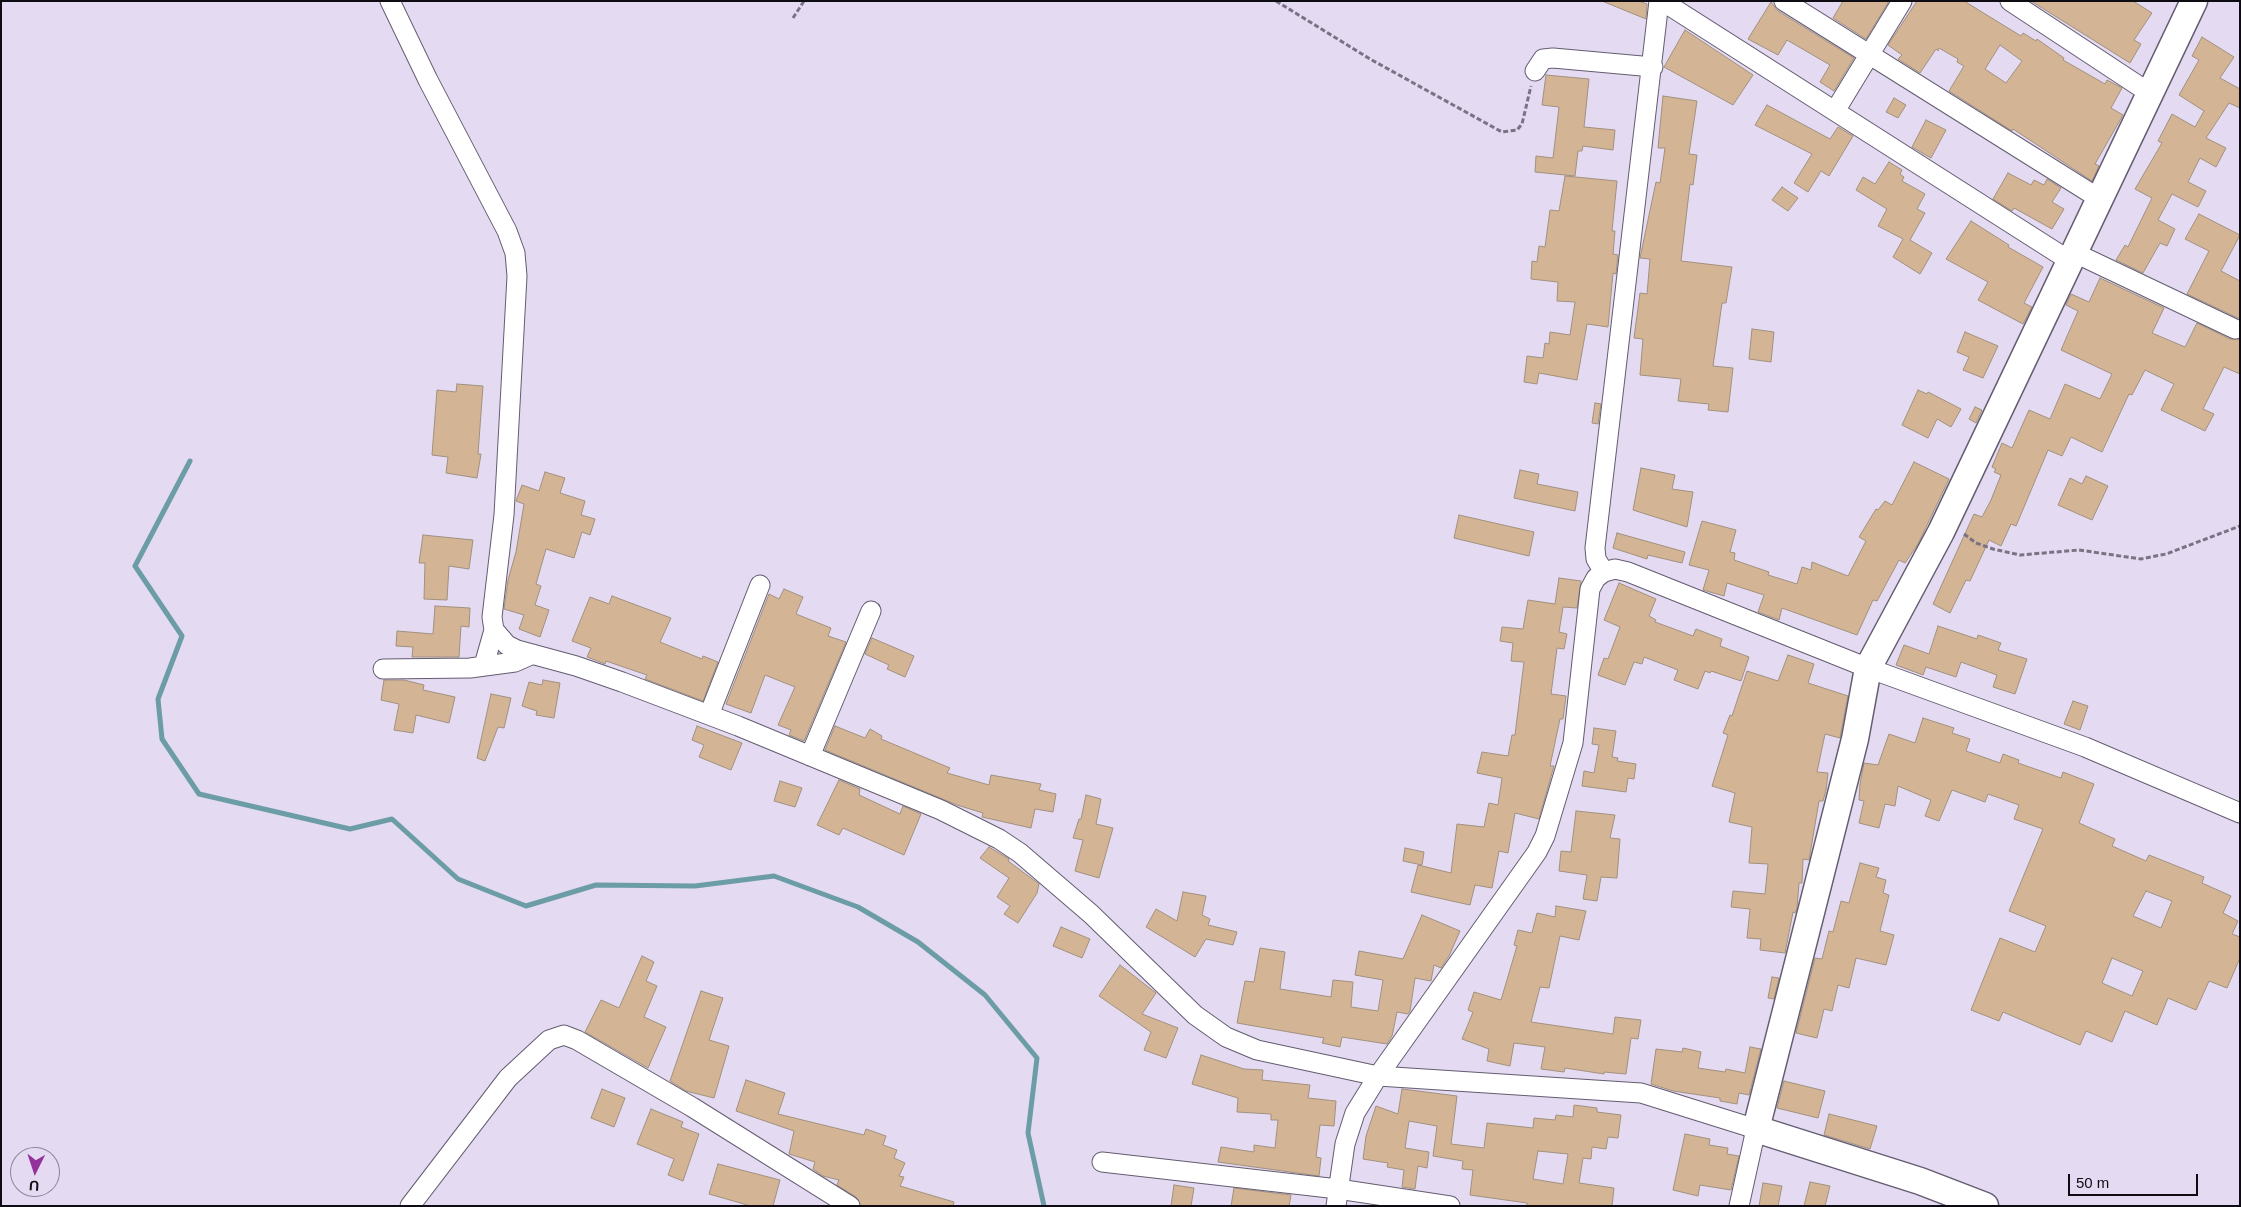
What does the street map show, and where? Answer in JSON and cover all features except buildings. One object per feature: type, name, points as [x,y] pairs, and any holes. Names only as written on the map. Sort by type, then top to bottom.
[{"type":"street","points":[[390,1],[428,80],[507,230],[514,253],[517,276],[504,516],[493,599],[494,630],[484,665]]},
{"type":"street","points":[[1604,572],[1596,559],[1595,548],[1652,67],[1658,1]]},
{"type":"street","points":[[1662,1],[1835,111],[2072,257],[2235,329]]},
{"type":"street","points":[[1784,1],[2100,199]]},
{"type":"street","points":[[1835,111],[1902,1]]},
{"type":"street","points":[[2010,1],[2151,94]]},
{"type":"street","points":[[1739,1206],[1756,1129],[1823,858],[1855,740],[1868,668],[1941,532],[2194,1]]},
{"type":"street","points":[[1535,71],[1543,59],[1553,58],[1652,67]]},
{"type":"street","points":[[1337,1197],[1345,1144],[1355,1113],[1378,1076],[1537,852],[1544,836],[1573,743],[1590,589],[1596,578],[1604,572],[1615,569],[1628,572],[1868,668],[2085,747],[2240,813]]},
{"type":"street","points":[[709,715],[760,586]]},
{"type":"street","points":[[810,756],[870,611]]},
{"type":"street","points":[[494,630],[507,645],[585,669],[709,715],[941,810],[999,840],[1020,853],[1120,940],[1195,1015],[1226,1037],[1257,1050],[1378,1076],[1641,1093],[1920,1181],[1985,1206]]},
{"type":"street","points":[[384,668],[470,668],[515,662],[533,654]]},
{"type":"street","points":[[410,1206],[508,1078],[549,1040],[564,1035],[577,1040],[692,1107],[850,1206]]},
{"type":"street","points":[[1102,1162],[1337,1197],[1450,1206]]},
{"type":"path","points":[[793,18],[804,1]]},
{"type":"path","points":[[1276,1],[1370,58],[1502,132],[1517,130],[1522,124],[1535,71]]},
{"type":"path","points":[[1941,532],[2020,555],[2078,550],[2141,559],[2166,554],[2240,526]]},
{"type":"waterway","points":[[190,461],[135,566],[182,636],[158,699],[162,739],[199,794],[350,829],[392,819],[458,879],[526,906],[596,885],[695,886],[774,876],[858,907],[918,942],[985,995],[1037,1058],[1028,1133],[1044,1206]]}]
